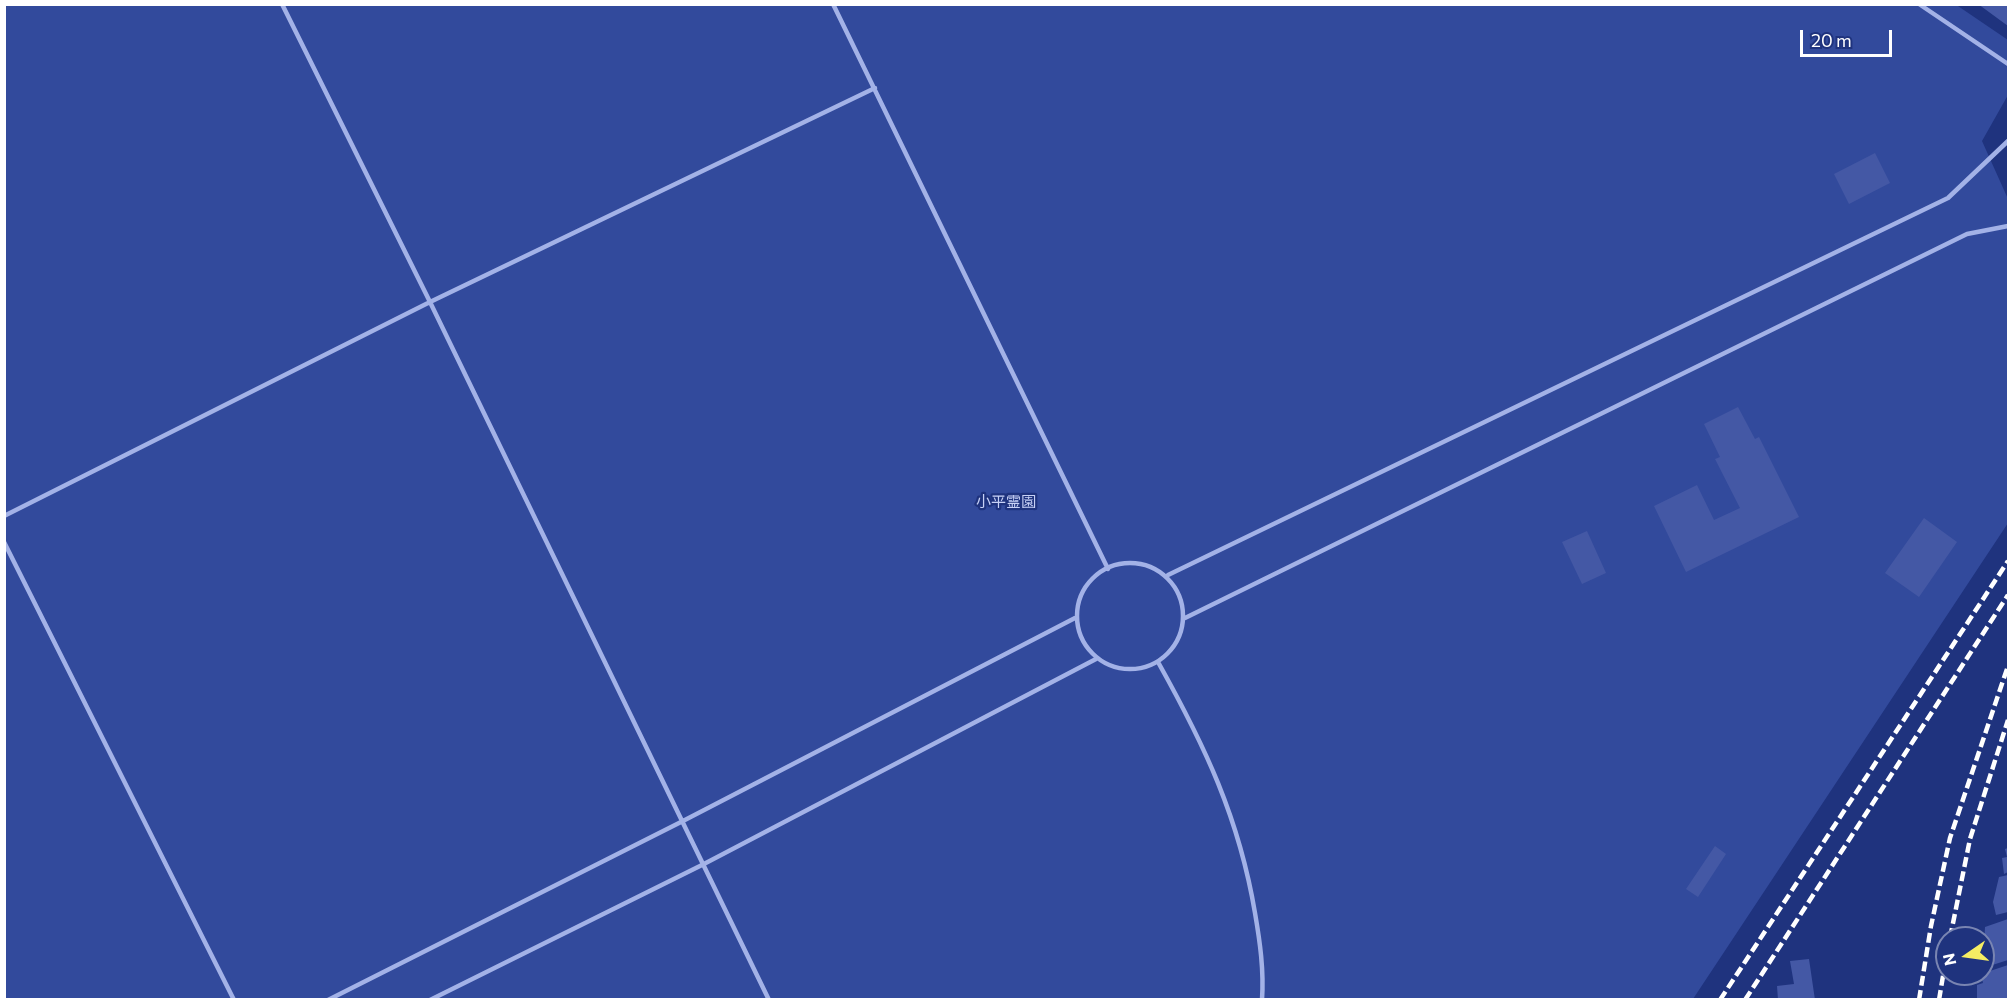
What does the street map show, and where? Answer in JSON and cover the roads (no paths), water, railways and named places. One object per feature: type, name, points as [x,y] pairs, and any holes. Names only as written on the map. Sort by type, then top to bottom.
[{"type":"lane","points":[[282,4],[430,302],[769,999]]},
{"type":"lane","points":[[833,4],[1108,569]]},
{"type":"lane","points":[[1919,4],[2008,64]]},
{"type":"lane","points":[[4,516],[430,302],[875,88]]},
{"type":"lane","points":[[1168,575],[1948,198],[2008,141]]},
{"type":"lane","points":[[1185,618],[1967,234],[2008,226]]},
{"type":"lane","points":[[4,542],[234,999]]},
{"type":"lane","points":[[1123,563],[1147,565],[1168,575],[1180,593],[1185,618],[1177,644],[1158,662],[1143,668],[1118,668],[1096,659],[1083,639],[1075,618],[1079,594],[1093,577],[1108,569],[1123,563]]},
{"type":"lane","points":[[328,999],[681,822],[1075,618]]},
{"type":"lane","points":[[430,999],[702,865],[1096,659]]},
{"type":"lane","points":[[1158,662],[1209,759],[1228,805],[1245,857],[1262,951],[1262,999]]},
{"type":"railway","points":[[1720,1000],[2008,561]]},
{"type":"railway","points":[[1745,1000],[2008,595]]},
{"type":"railway","points":[[1919,1000],[1931,926],[1950,838],[2008,666]]},
{"type":"railway","points":[[1952,926],[1970,839],[2008,720]]},
{"type":"railway","points":[[1939,1000],[1941,986]]},
{"type":"park label","name":"小平霊園","points":[[1006,502]]}]
